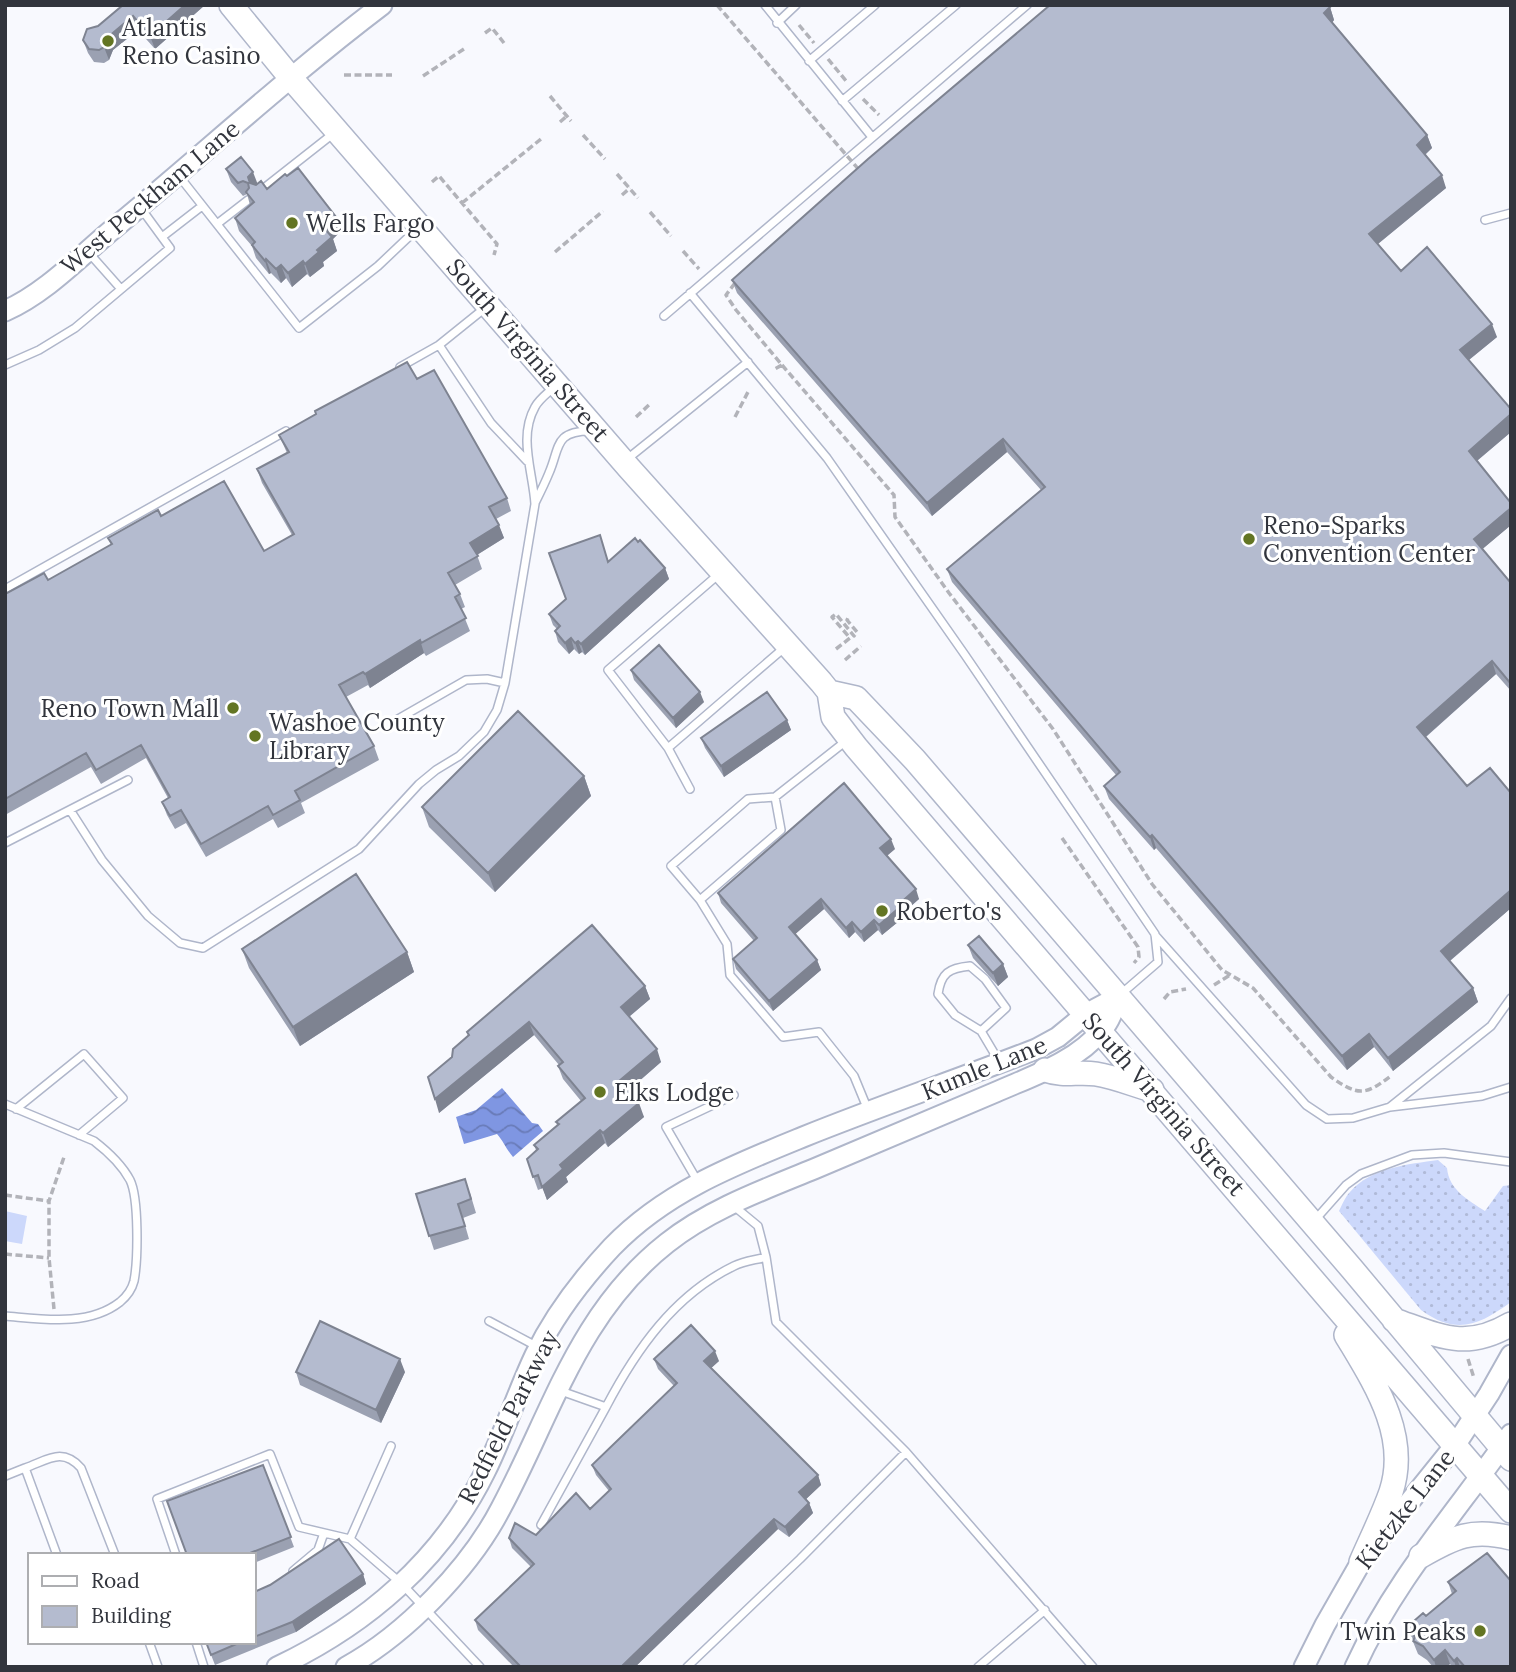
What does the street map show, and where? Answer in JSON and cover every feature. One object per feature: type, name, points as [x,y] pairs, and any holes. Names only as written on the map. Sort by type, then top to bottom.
[{"type":"main road","name":"South Virginia Street","points":[[231,5],[290,77],[624,462],[828,692],[833,717],[850,738],[1511,1511]]},
{"type":"main road","name":"South Virginia Street","points":[[828,692],[856,698],[897,741],[1312,1223],[1475,1417],[1508,1447]]},
{"type":"main road","points":[[1045,1070],[1068,1075],[1083,1072],[1098,1074],[1152,1090]]},
{"type":"main road","points":[[1317,1283],[1379,1391],[1393,1432],[1396,1450],[1392,1490],[1361,1562]]},
{"type":"main road","points":[[1392,1319],[1460,1340],[1480,1338],[1511,1324]]},
{"type":"main road","points":[[1420,1556],[1449,1540],[1468,1534],[1481,1533],[1511,1538]]},
{"type":"street","name":"West Peckham Lane","points":[[5,311],[41,290],[290,77],[382,5]]},
{"type":"street","name":"Kumle Lane","points":[[731,1203],[920,1125],[1066,1059],[1094,1022],[1118,997]]},
{"type":"street","name":"Kumle Lane","points":[[699,1182],[735,1164],[1036,1049],[1094,1022]]},
{"type":"street","points":[[699,1182],[731,1203]]},
{"type":"street","name":"Redfield Parkway","points":[[277,1667],[355,1624],[402,1584],[436,1546],[486,1470],[539,1348],[584,1279],[613,1246],[646,1218],[699,1182]]},
{"type":"street","name":"Redfield Parkway","points":[[346,1667],[423,1609],[452,1579],[481,1542],[501,1508],[587,1332],[609,1302],[636,1271],[666,1244],[731,1203]]},
{"type":"street","name":"Kietzke Lane","points":[[1304,1667],[1361,1562],[1456,1444],[1511,1355]]},
{"type":"street","name":"Kietzke Lane","points":[[1355,1667],[1370,1633],[1420,1556],[1481,1475],[1508,1447]]},
{"type":"lane","points":[[765,5],[872,137]]},
{"type":"lane","points":[[777,23],[796,5]]},
{"type":"lane","points":[[809,61],[875,5]]},
{"type":"lane","points":[[842,101],[956,5]]},
{"type":"lane","points":[[664,316],[1027,5]]},
{"type":"lane","points":[[259,192],[337,130]]},
{"type":"lane","points":[[178,175],[299,328],[378,266],[421,227]]},
{"type":"lane","points":[[217,224],[248,200]]},
{"type":"lane","points":[[162,237],[202,206]]},
{"type":"lane","points":[[5,365],[39,350],[75,328],[170,248],[139,207]]},
{"type":"lane","points":[[1485,220],[1511,213]]},
{"type":"lane","points":[[87,250],[121,289]]},
{"type":"lane","points":[[690,293],[827,458],[1154,934],[1306,1105],[1327,1119],[1353,1118],[1390,1107],[1482,1096],[1511,1087]]},
{"type":"lane","points":[[397,369],[439,345],[489,305]]},
{"type":"lane","points":[[439,345],[491,423],[528,462]]},
{"type":"lane","points":[[624,462],[748,362]]},
{"type":"lane","points":[[70,810],[102,860],[148,916],[180,943],[203,948],[359,849],[419,784],[459,756],[484,732],[497,710],[505,683],[535,504],[534,482],[528,462],[527,426],[536,405],[557,384]]},
{"type":"lane","points":[[5,589],[289,429]]},
{"type":"lane","points":[[535,504],[551,470],[554,454],[564,438],[577,431],[598,431]]},
{"type":"lane","points":[[690,789],[668,748],[608,670],[722,571]]},
{"type":"lane","points":[[668,748],[787,644]]},
{"type":"lane","points":[[398,719],[466,680],[487,679],[505,683]]},
{"type":"lane","points":[[850,738],[775,797],[748,800],[671,866],[700,900],[727,944],[730,975],[783,1037],[819,1032],[854,1076],[869,1112]]},
{"type":"lane","points":[[5,844],[128,779]]},
{"type":"lane","points":[[700,900],[781,830],[775,797]]},
{"type":"lane","points":[[1118,997],[1158,962],[1154,934]]},
{"type":"lane","points":[[981,1031],[1006,1008],[985,979],[970,966],[954,968],[940,980],[937,994],[955,1015],[981,1031],[1000,1063]]},
{"type":"lane","points":[[1390,1107],[1491,1026],[1511,998]]},
{"type":"lane","points":[[16,1109],[84,1054],[122,1098],[79,1135]]},
{"type":"lane","points":[[699,1182],[666,1127],[734,1095]]},
{"type":"lane","points":[[5,1104],[79,1135],[104,1149],[130,1180],[135,1196],[134,1282],[120,1302],[106,1310],[75,1318],[55,1320],[5,1316]]},
{"type":"lane","points":[[1312,1223],[1346,1185],[1361,1174],[1412,1155],[1444,1153],[1511,1162]]},
{"type":"lane","points":[[731,1203],[758,1226],[766,1257],[776,1322],[906,1452],[1093,1667]]},
{"type":"lane","points":[[541,1525],[622,1376],[645,1341],[688,1295],[736,1265],[766,1257]]},
{"type":"lane","points":[[489,1321],[539,1348]]},
{"type":"lane","points":[[557,1389],[606,1408]]},
{"type":"lane","points":[[350,1539],[391,1446]]},
{"type":"lane","points":[[687,1667],[906,1452]]},
{"type":"lane","points":[[175,1553],[157,1499],[270,1454],[299,1527],[350,1539],[402,1584],[480,1667]]},
{"type":"lane","points":[[5,1476],[60,1455],[72,1458],[81,1468],[114,1553]]},
{"type":"lane","points":[[25,1468],[56,1553]]},
{"type":"lane","points":[[283,1579],[318,1550],[324,1533]]},
{"type":"lane","points":[[978,1667],[1045,1610]]},
{"type":"lane","points":[[150,1644],[158,1667]]},
{"type":"lane","points":[[198,1644],[204,1667]]},
{"type":"path","points":[[717,5],[866,178]]},
{"type":"path","points":[[795,20],[816,45]]},
{"type":"path","points":[[485,33],[492,28],[504,43]]},
{"type":"path","points":[[423,76],[464,49]]},
{"type":"path","points":[[828,59],[848,83]]},
{"type":"path","points":[[344,75],[392,75]]},
{"type":"path","points":[[550,96],[571,121]]},
{"type":"path","points":[[862,98],[879,115]]},
{"type":"path","points":[[560,122],[567,116]]},
{"type":"path","points":[[583,135],[604,159]]},
{"type":"path","points":[[462,203],[541,139]]},
{"type":"path","points":[[859,174],[868,165]]},
{"type":"path","points":[[617,174],[638,198]]},
{"type":"path","points":[[432,182],[439,176],[498,244],[494,255]]},
{"type":"path","points":[[622,195],[630,188]]},
{"type":"path","points":[[555,252],[603,211]]},
{"type":"path","points":[[650,212],[671,236]]},
{"type":"path","points":[[683,251],[699,269]]},
{"type":"path","points":[[726,295],[732,285],[741,278]]},
{"type":"path","points":[[719,293],[726,295],[782,365],[894,495],[895,517],[949,593],[1053,729],[1152,884],[1222,970],[1253,988],[1331,1077],[1345,1087],[1361,1093],[1371,1091],[1392,1075]]},
{"type":"path","points":[[773,370],[782,365]]},
{"type":"path","points":[[735,417],[748,392]]},
{"type":"path","points":[[636,417],[650,404]]},
{"type":"path","points":[[836,649],[850,638],[832,617],[836,614],[854,636],[858,632],[846,620],[848,618]]},
{"type":"path","points":[[845,660],[861,646]]},
{"type":"path","points":[[1062,838],[1138,947],[1139,957],[1134,963]]},
{"type":"path","points":[[1216,984],[1230,975]]},
{"type":"path","points":[[1164,999],[1177,989],[1193,992]]},
{"type":"path","points":[[55,1320],[49,1258],[48,1201],[64,1157]]},
{"type":"path","points":[[5,1195],[48,1201]]},
{"type":"path","points":[[5,1254],[49,1258]]},
{"type":"path","points":[[1467,1357],[1474,1378]]},
{"type":"shaded area","points":[[1438,1160],[1447,1168],[1455,1188],[1485,1211],[1503,1186],[1511,1185],[1511,1302],[1488,1317],[1468,1324],[1446,1323],[1421,1310],[1339,1211],[1348,1194],[1368,1177],[1391,1168]]},
{"type":"shaded area","points":[[5,1211],[27,1216],[22,1244],[5,1241]]},
{"type":"water","points":[[502,1088],[532,1123],[538,1124],[543,1131],[513,1157],[497,1134],[464,1144],[456,1117],[476,1110]]},
{"type":"building","points":[[123,5],[185,5],[150,36],[133,16],[108,37],[104,47],[99,50],[89,49],[83,40],[87,29],[98,26]]},
{"type":"building","name":"Reno-Sparks Convention Center","points":[[1050,5],[1328,5],[1330,7],[1324,13],[1427,135],[1417,145],[1442,175],[1369,234],[1401,271],[1427,247],[1492,324],[1460,350],[1511,409],[1511,414],[1469,451],[1511,503],[1511,508],[1474,539],[1511,583],[1511,684],[1492,661],[1417,727],[1467,786],[1490,768],[1511,793],[1511,890],[1441,951],[1473,988],[1388,1058],[1369,1034],[1342,1056],[1152,835],[1150,837],[1104,786],[1120,772],[947,569],[1045,487],[1003,439],[927,503],[732,280],[868,159]]},
{"type":"building","name":"Wells Fargo","points":[[241,157],[253,172],[248,177],[250,183],[256,185],[261,181],[267,189],[285,174],[287,176],[298,168],[336,217],[325,229],[332,237],[305,264],[303,261],[288,273],[281,265],[276,269],[266,259],[265,261],[252,245],[255,242],[235,218],[254,202],[246,192],[248,183],[238,183],[226,169]]},
{"type":"building","points":[[407,362],[417,379],[434,370],[507,498],[489,507],[499,525],[470,543],[478,556],[448,573],[460,594],[455,597],[466,618],[421,643],[420,640],[365,674],[363,672],[339,685],[374,746],[295,791],[300,800],[273,815],[268,806],[201,844],[181,810],[170,816],[162,802],[170,797],[141,745],[96,770],[86,753],[5,799],[5,594],[44,573],[48,580],[112,544],[108,538],[158,510],[161,516],[224,481],[264,551],[294,534],[257,469],[289,452],[279,435],[316,414],[315,411]]},
{"type":"building","points":[[600,535],[608,562],[635,538],[638,542],[640,540],[665,568],[581,644],[578,641],[575,643],[571,638],[565,643],[555,631],[560,626],[549,614],[566,599],[549,553]]},
{"type":"building","points":[[659,645],[700,692],[673,718],[631,670]]},
{"type":"building","points":[[767,692],[787,720],[721,766],[701,738]]},
{"type":"building","points":[[518,711],[584,776],[488,873],[422,807]]},
{"type":"building","points":[[844,783],[891,839],[880,848],[916,889],[879,925],[874,920],[861,932],[852,922],[846,928],[821,899],[789,927],[817,960],[769,1001],[733,959],[757,938],[718,893]]},
{"type":"building","points":[[356,874],[407,952],[293,1027],[242,949]]},
{"type":"building","name":"Elks Lodge","points":[[592,925],[645,986],[621,1007],[657,1049],[619,1081],[639,1103],[603,1133],[600,1130],[560,1165],[563,1169],[542,1187],[538,1175],[533,1177],[527,1159],[538,1149],[534,1145],[585,1098],[558,1066],[563,1062],[529,1022],[435,1099],[428,1077],[452,1057],[453,1049],[469,1035],[467,1032]]},
{"type":"building","points":[[979,936],[1003,964],[993,973],[968,945]]},
{"type":"building","points":[[465,1179],[471,1199],[458,1204],[465,1226],[429,1236],[416,1194]]},
{"type":"building","points":[[320,1321],[400,1359],[376,1410],[296,1372]]},
{"type":"building","points":[[691,1325],[715,1351],[704,1361],[818,1475],[799,1492],[809,1503],[785,1527],[774,1519],[621,1667],[521,1667],[475,1620],[534,1564],[509,1538],[515,1523],[536,1535],[576,1493],[590,1509],[611,1489],[592,1465],[677,1383],[654,1359]]},
{"type":"building","points":[[263,1465],[291,1537],[250,1553],[186,1553],[167,1501]]},
{"type":"building","points":[[339,1539],[363,1574],[292,1622],[256,1636],[256,1591],[270,1585]]},
{"type":"building","points":[[1487,1553],[1511,1581],[1511,1667],[1465,1667],[1457,1658],[1454,1661],[1445,1650],[1434,1660],[1423,1646],[1413,1641],[1415,1637],[1407,1627],[1423,1613],[1426,1616],[1456,1591],[1448,1582]]},
{"type":"building","points":[[207,1644],[236,1644],[211,1655]]},
{"type":"place","name":"Atlantis Reno Casino","points":[[108,41]]},
{"type":"place","name":"Wells Fargo","points":[[292,223]]},
{"type":"place","name":"Reno-Sparks Convention Center","points":[[1249,539]]},
{"type":"place","name":"Reno Town Mall","points":[[233,708]]},
{"type":"place","name":"Washoe County Library","points":[[255,736]]},
{"type":"place","name":"Roberto's","points":[[882,911]]},
{"type":"place","name":"Elks Lodge","points":[[600,1092]]},
{"type":"place","name":"Twin Peaks","points":[[1480,1631]]}]
